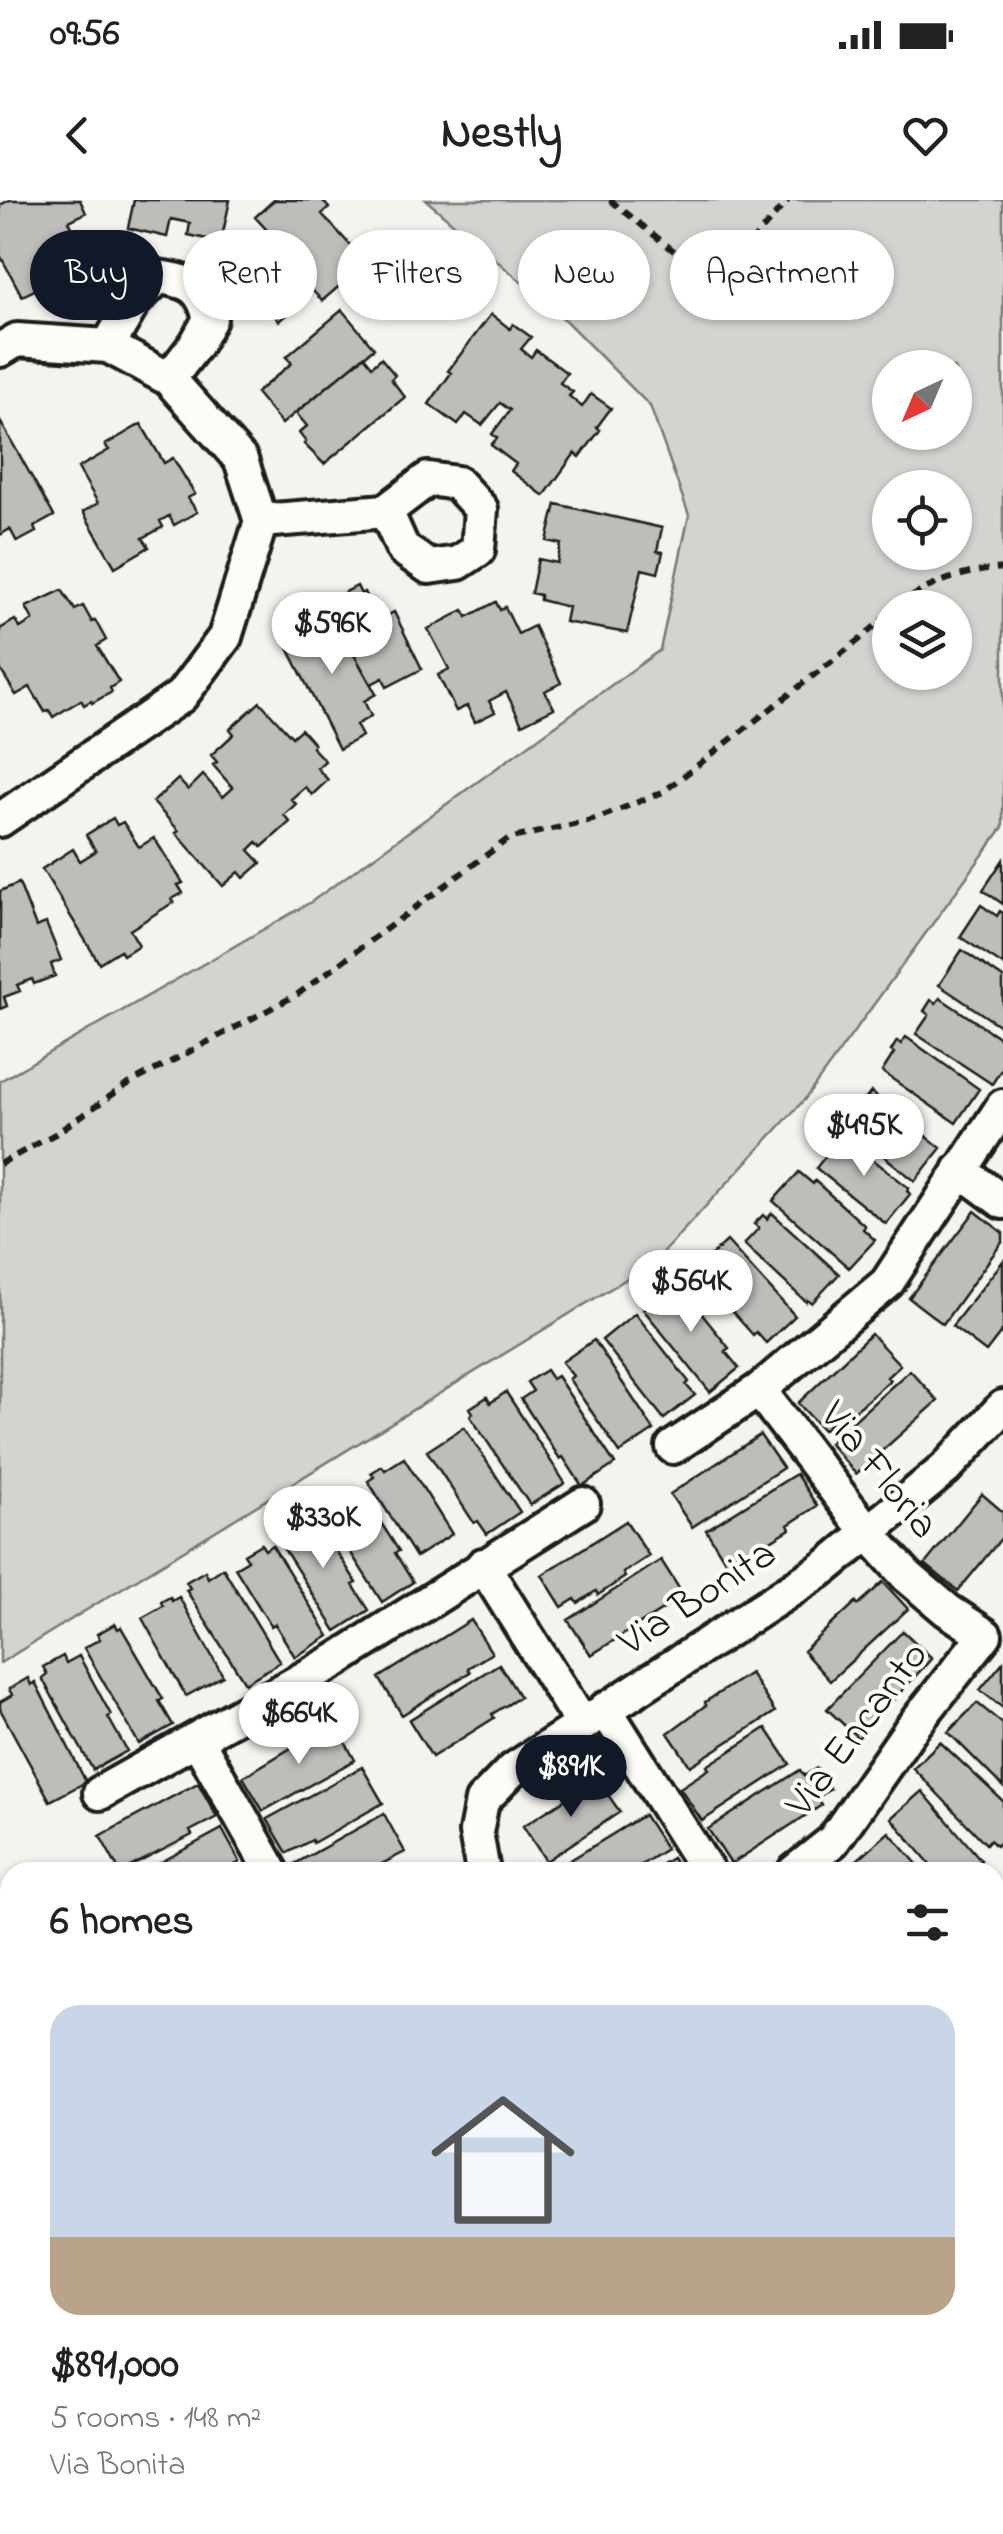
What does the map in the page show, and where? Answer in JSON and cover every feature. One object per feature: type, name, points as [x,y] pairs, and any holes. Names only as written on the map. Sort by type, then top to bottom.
[{"type":"street","points":[[108,346],[134,302],[158,277],[185,280],[205,299],[210,318],[169,379]]},
{"type":"street","points":[[0,350],[17,340],[108,346],[169,379],[241,460],[261,520],[226,637],[180,696],[0,820]]},
{"type":"street","points":[[261,520],[386,511]]},
{"type":"street","name":"Via Floria","points":[[672,1448],[760,1390],[887,1283],[1003,1106]]},
{"type":"street","points":[[960,1170],[1003,1202]]},
{"type":"street","name":"Via Floria","points":[[760,1390],[907,1576],[946,1610],[985,1635]]},
{"type":"street","name":"Via Bonita","points":[[481,1862],[476,1832],[482,1801],[511,1771],[761,1610],[870,1534],[945,1469],[1003,1407]]},
{"type":"street","points":[[100,1793],[336,1661],[482,1564],[583,1504]]},
{"type":"street","points":[[482,1564],[701,1862]]},
{"type":"street","name":"Via Encanto","points":[[807,1862],[834,1841],[910,1730],[985,1635]]},
{"type":"street","points":[[198,1741],[266,1862]]},
{"type":"path","points":[[610,200],[670,248]]},
{"type":"path","points":[[762,230],[788,200]]},
{"type":"path","points":[[922,590],[941,580],[1003,568]]},
{"type":"path","points":[[0,1164],[44,1142],[125,1086],[298,994],[442,891],[496,845],[596,819],[663,792],[872,629]]},
{"type":"shaded area","points":[[426,200],[1003,200],[1003,827],[805,1099],[654,1262],[0,1663],[0,1081],[311,902],[660,650],[689,515],[650,406],[565,320],[650,320],[650,230],[518,230],[518,279],[498,262],[498,230],[461,230]]},
{"type":"building","points":[[10,200],[80,200],[86,213],[69,221],[73,230],[30,230],[30,292],[22,296],[0,255],[0,205]]},
{"type":"building","points":[[134,200],[230,200],[224,230],[189,230],[190,223],[171,219],[167,237],[163,236],[163,230],[128,228]]},
{"type":"building","points":[[274,200],[322,200],[329,208],[322,214],[337,231],[337,288],[322,301],[317,295],[317,230],[265,230],[255,217]]},
{"type":"building","points":[[337,314],[337,320],[350,320],[374,348],[282,424],[256,393],[292,363],[286,357]]},
{"type":"building","points":[[486,320],[498,320],[510,329],[513,324],[531,337],[521,349],[531,357],[536,350],[567,373],[560,383],[573,392],[569,396],[582,407],[591,394],[611,408],[580,457],[575,453],[544,496],[511,471],[516,464],[491,445],[497,438],[492,434],[510,410],[500,403],[482,425],[466,414],[458,425],[429,404],[451,373],[448,371]]},
{"type":"building","points":[[364,356],[372,366],[381,358],[395,375],[391,379],[405,397],[324,464],[304,444],[299,433],[307,426],[296,413]]},
{"type":"building","points":[[0,421],[54,516],[17,542],[10,529],[0,535]]},
{"type":"building","points":[[141,424],[164,463],[173,458],[195,494],[188,498],[197,512],[174,525],[169,516],[160,521],[163,527],[143,538],[149,547],[115,567],[83,512],[98,503],[78,468],[109,450],[105,445]]},
{"type":"building","points":[[556,504],[662,528],[657,551],[663,552],[658,573],[642,569],[627,633],[565,622],[568,607],[540,600],[540,595],[531,593],[538,559],[557,563],[561,544],[547,541]]},
{"type":"building","points":[[357,586],[379,620],[394,612],[422,669],[387,687],[383,678],[371,684],[325,603]]},
{"type":"building","points":[[62,590],[75,610],[83,606],[92,622],[95,620],[106,640],[97,646],[119,682],[110,688],[112,692],[92,703],[84,705],[81,700],[53,717],[49,710],[45,712],[30,687],[16,695],[0,669],[0,629],[15,620],[20,628],[33,620],[26,607]]},
{"type":"building","points":[[496,602],[500,610],[505,607],[518,634],[534,626],[561,683],[545,691],[554,708],[522,724],[506,692],[489,701],[495,712],[475,722],[467,706],[456,711],[438,675],[449,669],[428,629],[464,610],[467,617]]},
{"type":"building","points":[[312,618],[317,627],[334,619],[376,694],[364,701],[371,716],[356,725],[362,736],[339,749],[281,634]]},
{"type":"building","points":[[260,702],[292,737],[301,729],[325,761],[317,768],[328,780],[312,795],[305,787],[291,799],[296,804],[284,815],[290,822],[262,847],[257,842],[249,850],[261,863],[244,878],[239,872],[223,886],[153,802],[178,779],[188,790],[203,775],[223,797],[233,788],[213,765],[217,762],[211,755],[234,734],[230,729]]},
{"type":"building","points":[[113,818],[117,825],[123,822],[139,847],[154,838],[183,883],[178,885],[183,893],[130,930],[139,945],[123,955],[120,950],[99,963],[42,869],[73,849],[80,861],[96,851],[86,835]]},
{"type":"building","points":[[1003,860],[1003,904],[983,890]]},
{"type":"building","points":[[19,883],[36,927],[46,923],[61,960],[51,964],[55,976],[17,985],[20,991],[4,997],[7,1006],[0,1009],[0,891]]},
{"type":"building","points":[[981,905],[997,916],[1000,911],[1003,913],[1003,965],[960,937]]},
{"type":"building","points":[[962,950],[1003,978],[1003,1028],[939,985]]},
{"type":"building","points":[[940,998],[1003,1040],[1003,1067],[992,1084],[916,1034],[929,1015],[924,1011],[931,1000],[936,1003]]},
{"type":"building","points":[[906,1037],[979,1089],[956,1123],[882,1072],[897,1041],[901,1044]]},
{"type":"building","points":[[871,1092],[941,1148],[915,1181],[845,1125],[849,1119],[845,1116],[853,1106],[858,1109]]},
{"type":"building","points":[[842,1135],[909,1188],[910,1194],[886,1224],[816,1168]]},
{"type":"building","points":[[799,1172],[813,1184],[815,1181],[875,1240],[849,1268],[773,1201]]},
{"type":"building","points":[[975,1211],[1003,1233],[1003,1241],[943,1324],[909,1298]]},
{"type":"building","points":[[772,1213],[839,1274],[812,1303],[806,1302],[744,1244],[759,1228],[754,1224]]},
{"type":"building","points":[[727,1241],[795,1316],[766,1343],[756,1332],[753,1335],[695,1270]]},
{"type":"building","points":[[1003,1261],[1003,1330],[986,1352],[952,1326]]},
{"type":"building","points":[[677,1283],[729,1348],[725,1351],[739,1368],[710,1392],[643,1309],[649,1305],[645,1300],[662,1286],[666,1291]]},
{"type":"building","points":[[635,1313],[695,1395],[664,1419],[602,1340]]},
{"type":"building","points":[[871,1334],[900,1365],[887,1377],[890,1380],[862,1405],[823,1430],[798,1403]]},
{"type":"building","points":[[594,1340],[654,1430],[620,1453],[569,1379],[573,1376],[562,1362]]},
{"type":"building","points":[[546,1370],[552,1379],[557,1376],[615,1464],[582,1486],[521,1399],[533,1391],[527,1382]]},
{"type":"building","points":[[910,1370],[938,1401],[856,1474],[829,1443]]},
{"type":"building","points":[[506,1392],[565,1483],[530,1505],[470,1416],[470,1408],[487,1397],[490,1403]]},
{"type":"building","points":[[464,1427],[520,1512],[487,1534],[478,1521],[474,1523],[427,1451]]},
{"type":"building","points":[[760,1435],[783,1468],[692,1527],[670,1494]]},
{"type":"building","points":[[404,1458],[452,1534],[416,1557],[368,1481],[374,1477],[371,1473],[382,1466],[385,1470]]},
{"type":"building","points":[[796,1474],[817,1506],[788,1525],[790,1529],[727,1564],[706,1530]]},
{"type":"building","points":[[360,1490],[399,1551],[395,1553],[413,1582],[382,1602],[325,1512],[329,1510],[325,1503],[343,1492],[347,1498]]},
{"type":"building","points":[[982,1494],[1003,1512],[1003,1536],[958,1591],[925,1564]]},
{"type":"building","points":[[305,1511],[309,1518],[313,1515],[357,1583],[353,1585],[369,1610],[336,1631],[277,1538],[291,1529],[287,1523]]},
{"type":"building","points":[[626,1521],[649,1556],[598,1595],[596,1591],[578,1603],[575,1599],[562,1607],[542,1575]]},
{"type":"building","points":[[261,1544],[265,1550],[272,1545],[329,1636],[295,1657],[235,1568],[248,1560],[244,1554]]},
{"type":"building","points":[[661,1560],[684,1596],[591,1655],[568,1620]]},
{"type":"building","points":[[223,1568],[280,1662],[245,1683],[186,1590],[190,1588],[186,1582],[205,1571],[208,1578]]},
{"type":"building","points":[[883,1582],[908,1609],[830,1681],[803,1651]]},
{"type":"building","points":[[170,1597],[172,1601],[179,1597],[223,1676],[186,1696],[142,1618]]},
{"type":"building","points":[[471,1620],[492,1653],[468,1668],[470,1672],[402,1715],[379,1678]]},
{"type":"building","points":[[115,1624],[118,1629],[121,1627],[163,1699],[159,1701],[173,1725],[139,1744],[84,1648],[100,1639],[97,1634]]},
{"type":"building","points":[[903,1631],[932,1658],[858,1738],[827,1709]]},
{"type":"building","points":[[63,1656],[66,1663],[79,1656],[127,1751],[93,1770],[42,1678],[47,1674],[43,1667]]},
{"type":"building","points":[[1003,1662],[1003,1708],[980,1690]]},
{"type":"building","points":[[499,1664],[520,1697],[432,1757],[409,1720]]},
{"type":"building","points":[[750,1673],[775,1712],[690,1766],[668,1733],[705,1702]]},
{"type":"building","points":[[28,1678],[31,1685],[35,1682],[86,1782],[50,1801],[0,1709],[0,1702],[12,1695],[9,1689]]},
{"type":"building","points":[[977,1703],[1003,1724],[1003,1787],[948,1732]]},
{"type":"building","points":[[334,1722],[355,1760],[263,1811],[243,1777]]},
{"type":"building","points":[[766,1728],[790,1764],[702,1821],[680,1788]]},
{"type":"building","points":[[940,1742],[1003,1801],[1003,1839],[996,1846],[990,1840],[986,1844],[913,1768]]},
{"type":"building","points":[[362,1767],[383,1803],[313,1843],[312,1840],[287,1853],[267,1819]]},
{"type":"building","points":[[817,1768],[830,1789],[817,1798],[822,1805],[730,1862],[708,1829],[800,1770],[804,1776]]},
{"type":"building","points":[[597,1779],[620,1812],[546,1861],[523,1826]]},
{"type":"building","points":[[198,1783],[217,1817],[190,1831],[192,1835],[139,1862],[114,1862],[100,1836]]},
{"type":"building","points":[[922,1791],[981,1860],[928,1862],[891,1818]]},
{"type":"building","points":[[384,1814],[405,1852],[386,1862],[298,1862]]},
{"type":"building","points":[[644,1815],[666,1849],[646,1862],[567,1862]]},
{"type":"building","points":[[222,1829],[240,1862],[161,1862]]},
{"type":"building","points":[[889,1832],[915,1862],[859,1862]]}]
